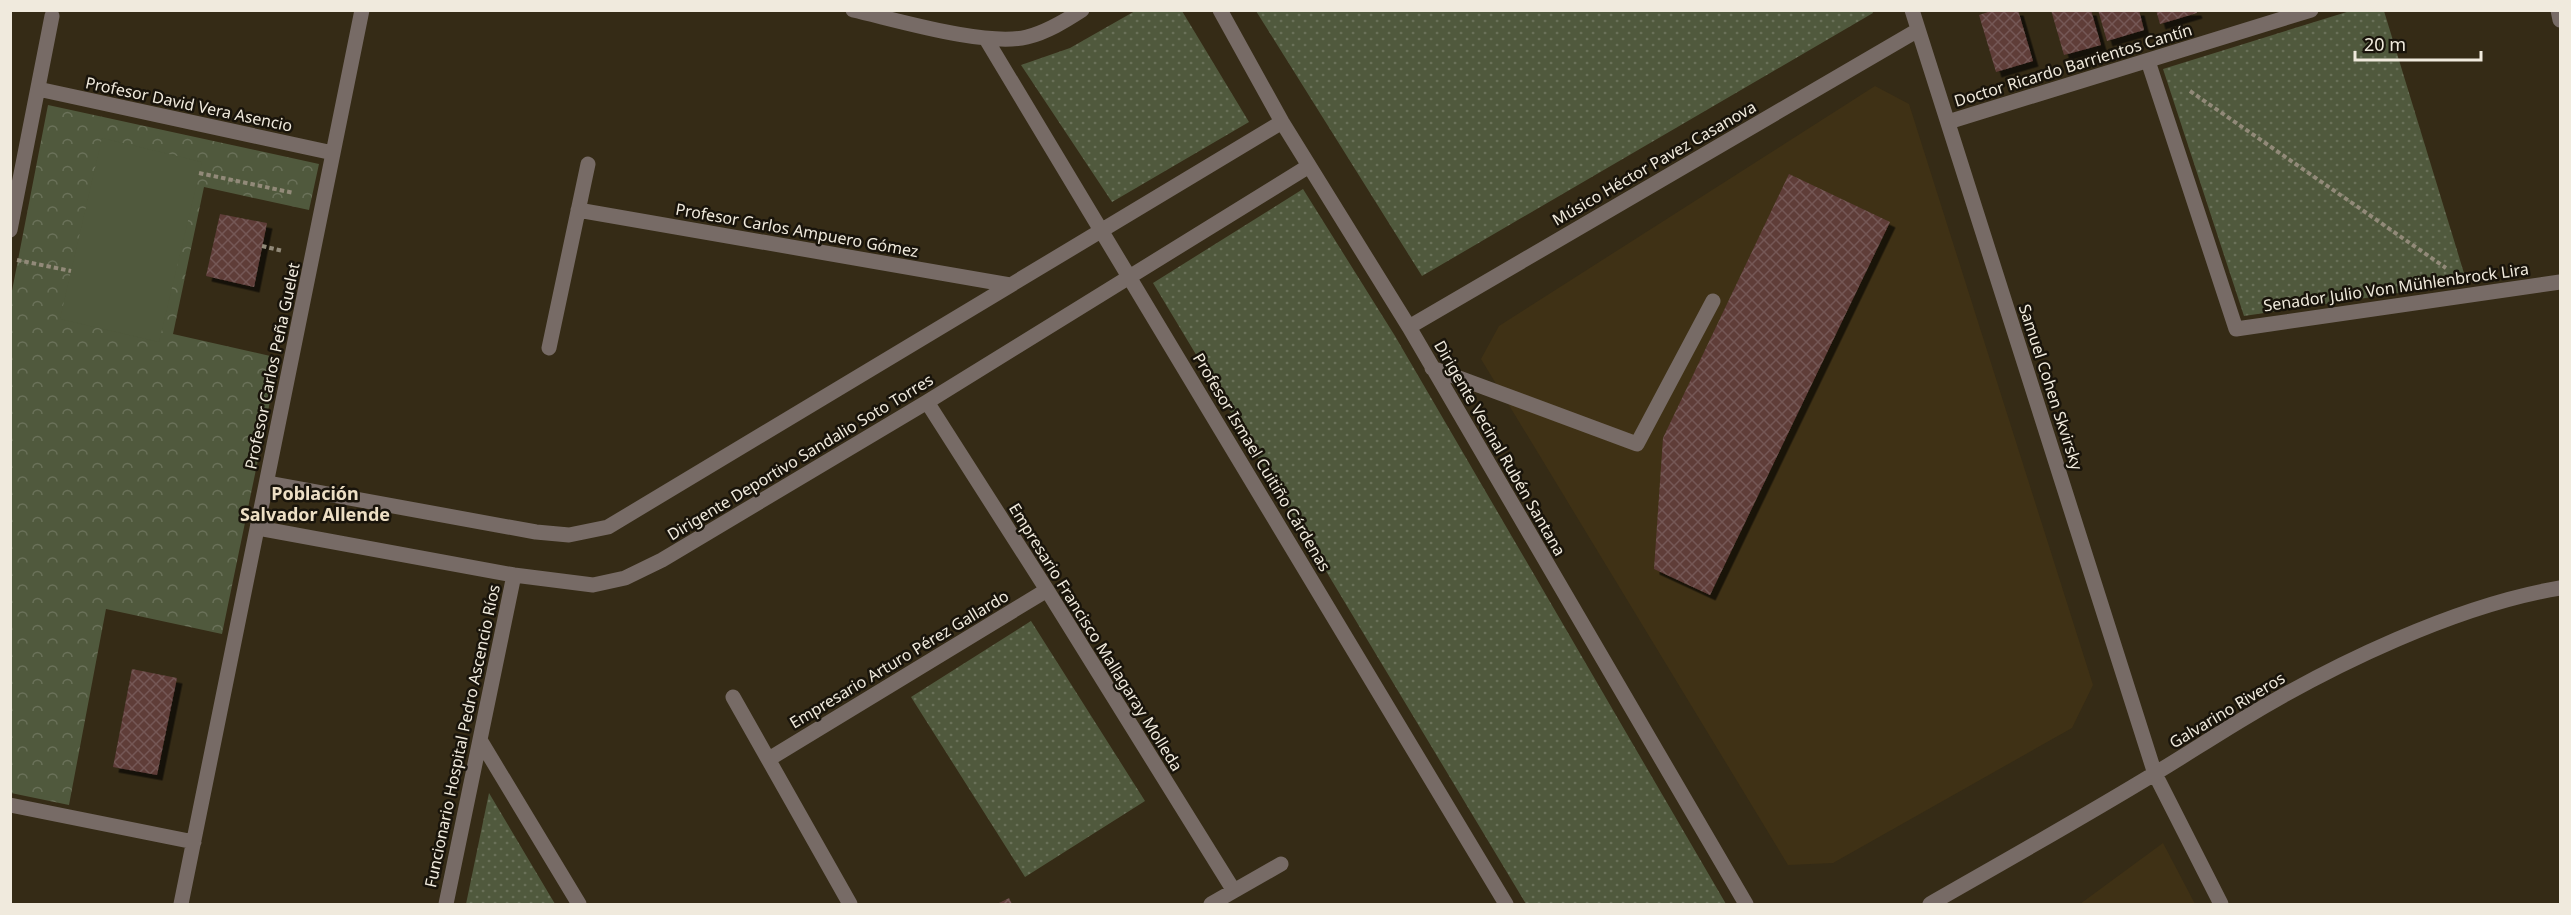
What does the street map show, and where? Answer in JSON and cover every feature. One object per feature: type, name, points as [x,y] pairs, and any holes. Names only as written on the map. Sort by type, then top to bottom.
[{"type":"street","name":"Profesor Carlos Peña Guelet","points":[[181,904],[362,10]]},
{"type":"street","points":[[853,10],[986,39],[1026,37],[1062,23],[1082,10]]},
{"type":"street","name":"Dirigente Vecinal Rubén Santana","points":[[1220,10],[1282,122],[1409,327],[1746,904]]},
{"type":"street","name":"Samuel Cohen Skvirsky","points":[[1912,10],[2155,774],[2221,904]]},
{"type":"street","name":"Doctor Ricardo Barrientos Cantín","points":[[1948,122],[2311,10]]},
{"type":"street","points":[[2558,10],[2560,20]]},
{"type":"street","points":[[10,230],[52,16]]},
{"type":"street","name":"Músico Héctor Pavez Casanova","points":[[1409,327],[1918,30]]},
{"type":"street","name":"Profesor Ismael Cuitiño Cárdenas","points":[[986,39],[1506,904]]},
{"type":"street","name":"Senador Julio Von Mühlenbrock Lira","points":[[2148,61],[2236,329],[2560,282]]},
{"type":"street","name":"Profesor David Vera Asencio","points":[[38,89],[333,153]]},
{"type":"street","points":[[267,483],[536,532],[569,535],[608,527],[1282,122]]},
{"type":"street","points":[[549,348],[588,164]]},
{"type":"street","name":"Dirigente Deportivo Sandalio Soto Torres","points":[[258,528],[514,574],[593,585],[625,578],[662,560],[927,402],[1309,166]]},
{"type":"street","name":"Profesor Carlos Ampuero Gómez","points":[[578,210],[1010,285]]},
{"type":"street","points":[[1432,368],[1637,444],[1713,301]]},
{"type":"street","name":"Empresario Francisco Mallagaray Molleda","points":[[927,402],[1234,891]]},
{"type":"street","name":"Funcionario Hospital Pedro Ascencio Ríos","points":[[446,904],[514,574]]},
{"type":"street","name":"Galvarino Riveros","points":[[1930,904],[2155,774],[2244,718],[2332,670],[2432,625],[2493,605],[2560,588]]},
{"type":"street","name":"Empresario Arturo Pérez Gallardo","points":[[769,759],[1047,590]]},
{"type":"street","points":[[733,697],[850,904]]},
{"type":"street","points":[[480,740],[579,904]]},
{"type":"street","points":[[10,805],[194,842]]},
{"type":"street","points":[[1211,904],[1281,864]]},
{"type":"path","points":[[2148,61],[2482,293]]},
{"type":"path","points":[[199,173],[324,200]]},
{"type":"path","points":[[10,258],[71,271]]},
{"type":"shaded area","points":[[1875,86],[1909,104],[2093,685],[2072,728],[1833,863],[1788,865],[1481,359],[1499,326]]},
{"type":"shaded area","points":[[2163,843],[2195,904],[2080,904]]},
{"type":"green space","points":[[1872,10],[1873,13],[1422,276],[1256,11]]},
{"type":"green space","points":[[1135,11],[1182,11],[1249,122],[1112,202],[1021,65],[1070,48]]},
{"type":"green space","points":[[2350,11],[2384,11],[2467,283],[2244,316],[2163,69]]},
{"type":"green space","points":[[48,105],[319,164],[309,210],[204,187],[173,334],[279,358],[222,634],[106,609],[69,805],[11,793],[11,296]]},
{"type":"green space","points":[[102,138],[202,162],[159,342],[60,319]]},
{"type":"green space","points":[[1303,189],[1395,336],[1726,904],[1526,904],[1153,283]]},
{"type":"green space","points":[[1031,621],[1145,801],[1025,877],[911,697]]},
{"type":"green space","points":[[489,793],[555,904],[466,904]]},
{"type":"building","points":[[1994,10],[2018,10],[2033,61],[1996,72],[1979,15]]},
{"type":"building","points":[[2051,10],[2091,10],[2101,45],[2064,55]]},
{"type":"building","points":[[2098,10],[2139,10],[2144,30],[2107,41]]},
{"type":"building","points":[[2156,10],[2196,10],[2197,13],[2160,24]]},
{"type":"building","points":[[1789,174],[1890,222],[1710,595],[1654,569],[1663,438]]},
{"type":"building","points":[[220,214],[267,223],[254,287],[206,276]]},
{"type":"building","points":[[132,669],[177,678],[157,775],[113,767]]},
{"type":"building","points":[[1009,898],[1012,904],[997,904]]},
{"type":"district","name":"Población Salvador Allende","points":[[315,503]]}]
